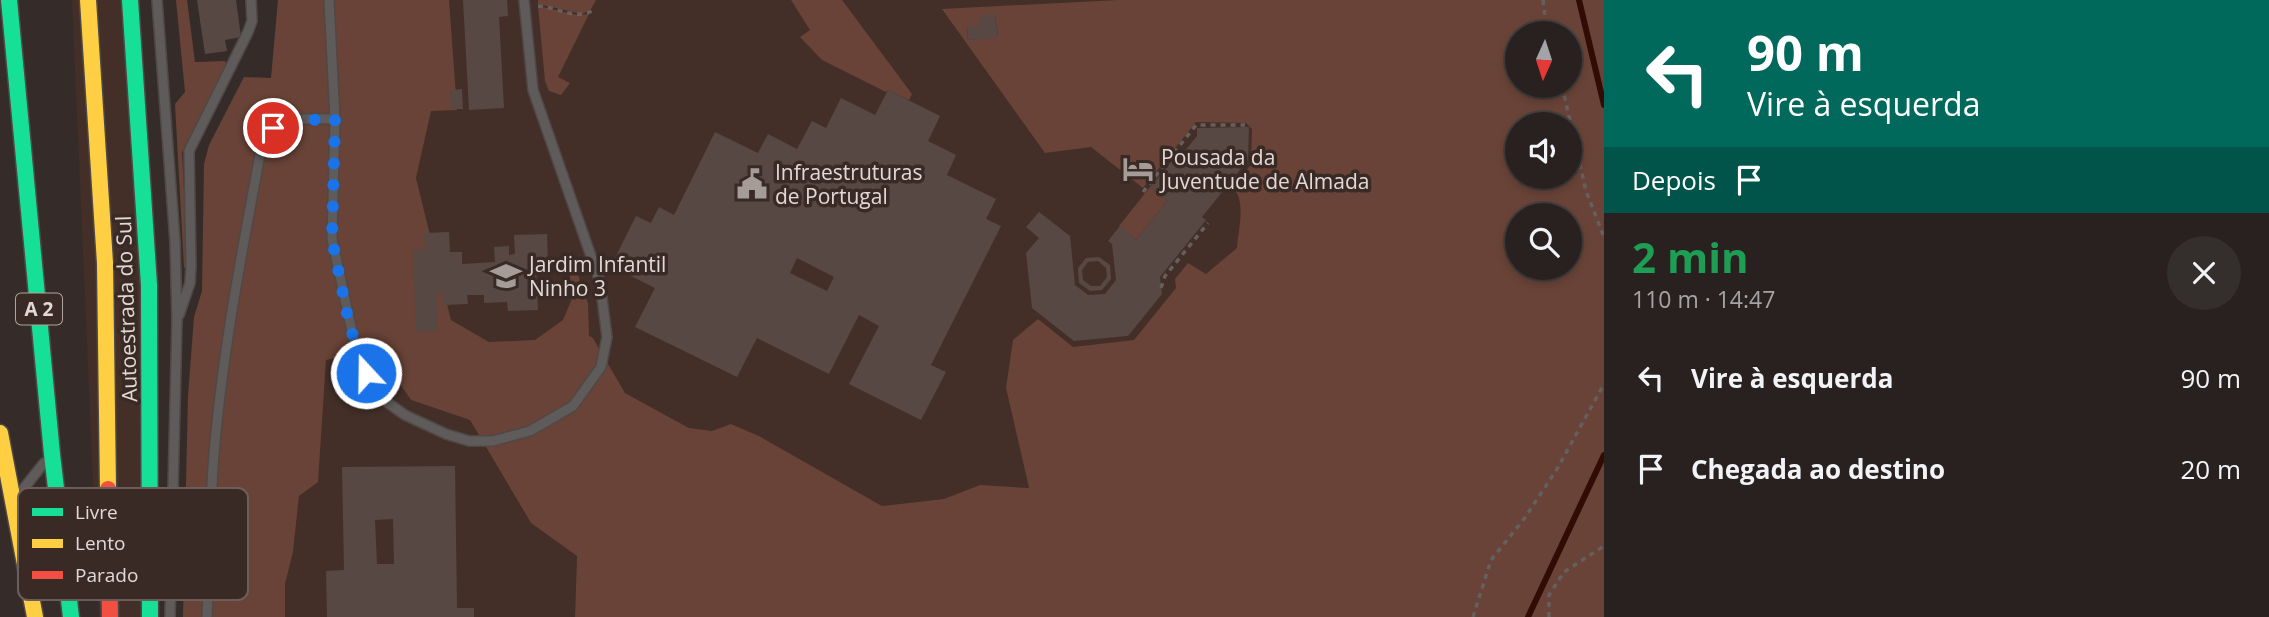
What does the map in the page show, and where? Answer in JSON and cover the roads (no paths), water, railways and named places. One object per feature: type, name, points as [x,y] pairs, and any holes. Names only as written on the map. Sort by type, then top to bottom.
[{"type":"highway","name":"A 2","points":[[9,0],[56,488]]},
{"type":"highway","points":[[88,0],[106,263],[109,488]]},
{"type":"highway","name":"Autoestrada do Sul","points":[[130,0],[149,285],[150,488]]},
{"type":"highway","points":[[0,433],[6,508],[2,519],[18,533]]},
{"type":"lane","points":[[157,0],[175,241],[177,320],[173,488]]},
{"type":"lane","points":[[177,320],[185,299],[191,266],[189,151],[248,32],[252,21],[251,0]]},
{"type":"lane","points":[[329,0],[335,119],[332,239],[349,324],[366,373],[388,402],[429,428],[469,441],[493,441],[530,431],[550,422],[573,406],[591,385],[601,367],[607,337],[600,282],[533,90],[524,0]]},
{"type":"lane","points":[[213,488],[234,294],[262,144],[273,128],[288,121],[335,119]]},
{"type":"lane","points":[[23,488],[52,454]]},
{"type":"lane","points":[[6,508],[18,494]]},
{"type":"waterway","points":[[1579,0],[1604,105]]},
{"type":"waterway","points":[[1528,617],[1604,455]]},
{"type":"place","name":"Pousada da Juventude de Almada","points":[[1138,169]]},
{"type":"place","name":"Infraestruturas de Portugal","points":[[752,184]]},
{"type":"place","name":"Jardim Infantil Ninho 3","points":[[506,276]]}]
